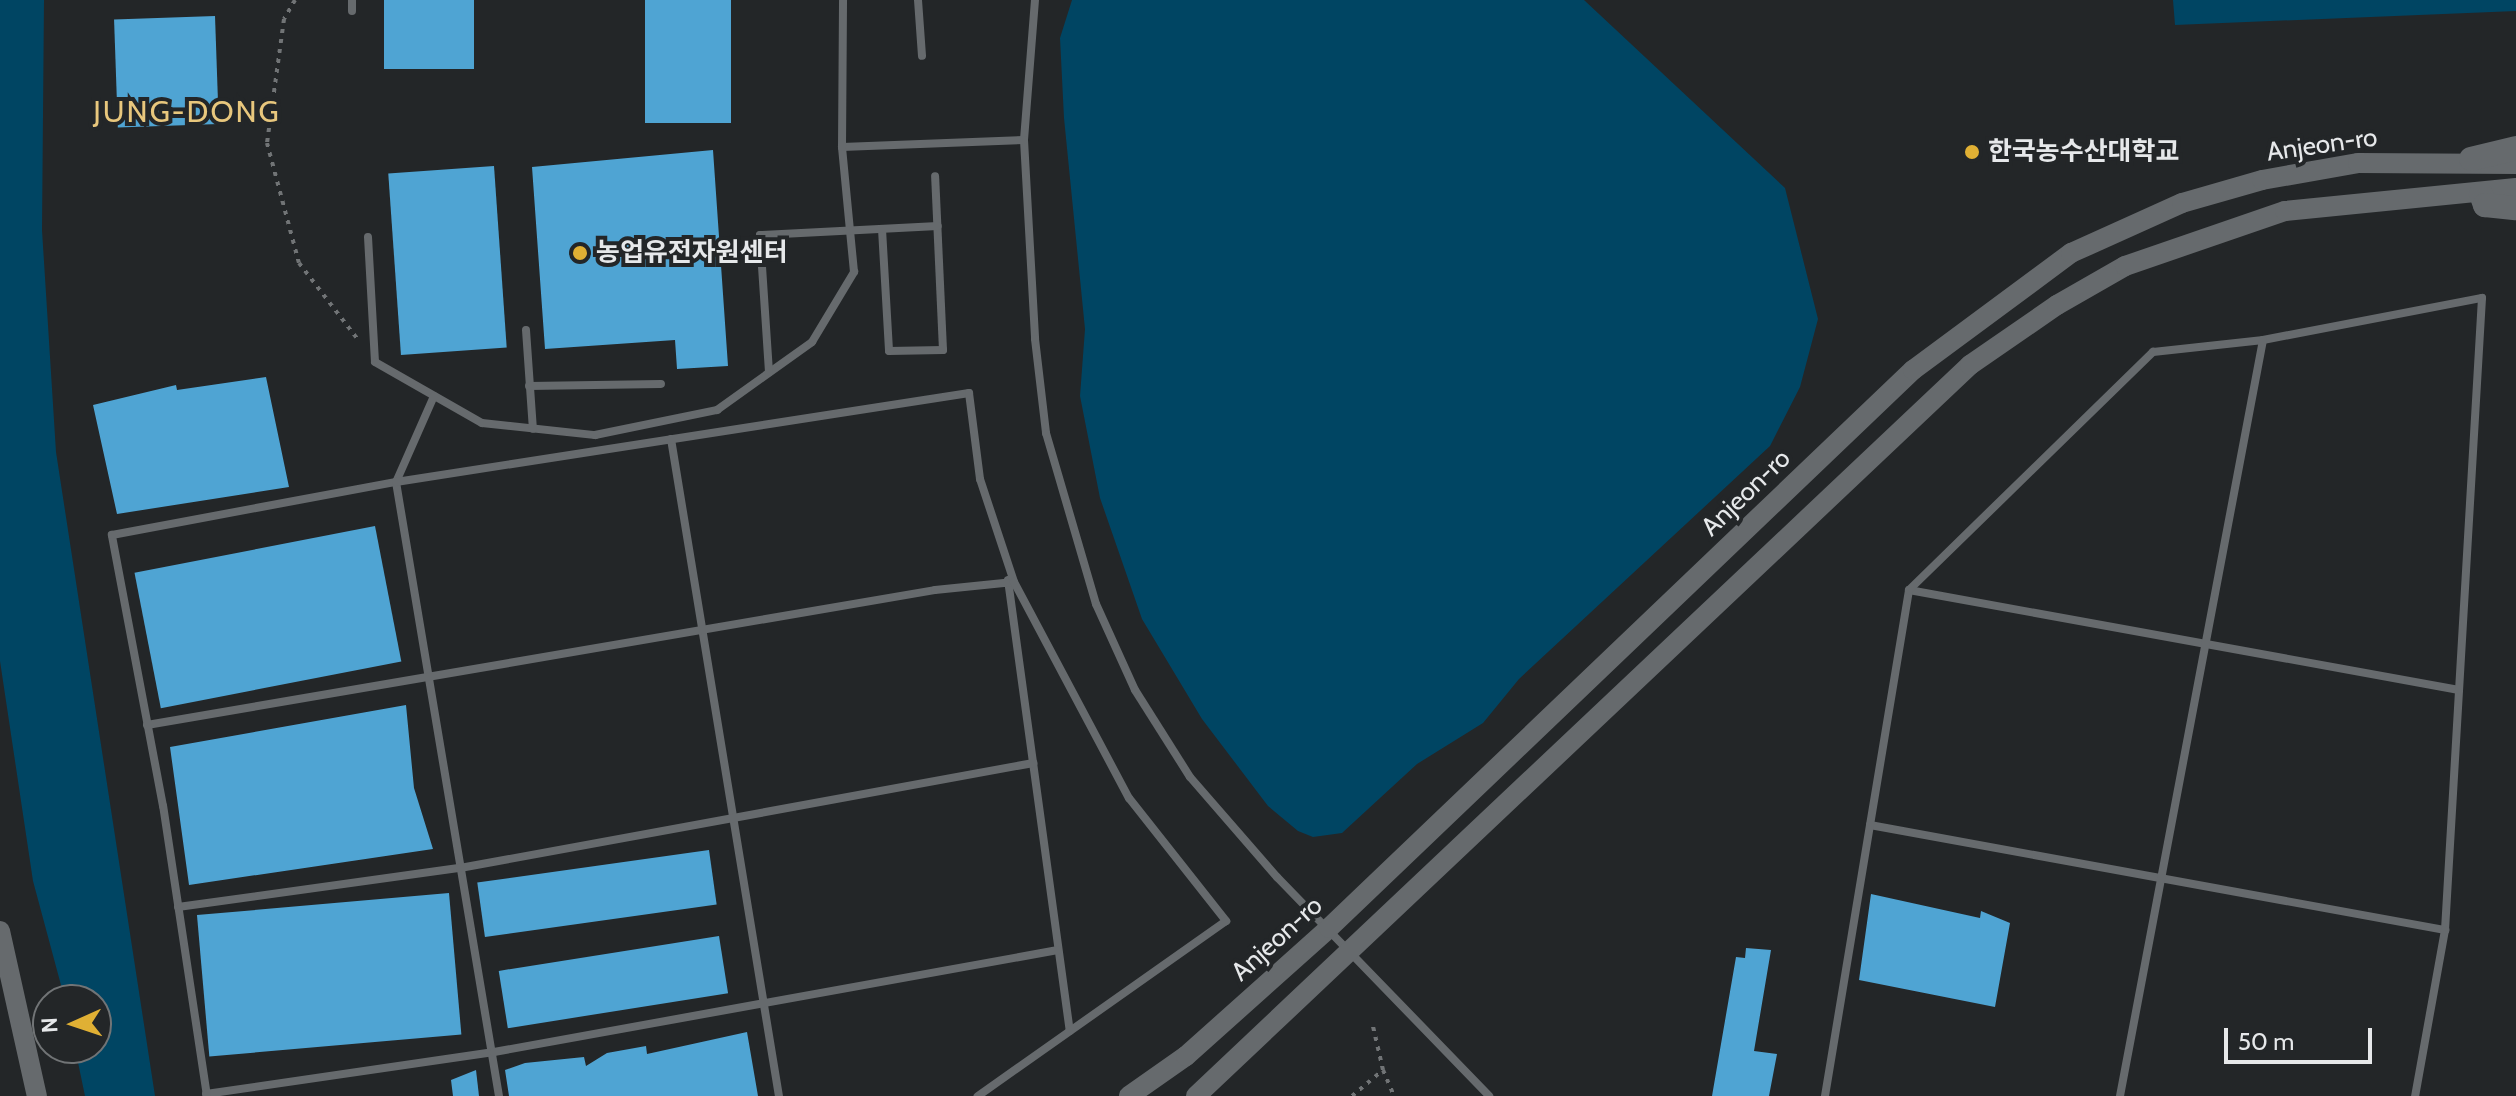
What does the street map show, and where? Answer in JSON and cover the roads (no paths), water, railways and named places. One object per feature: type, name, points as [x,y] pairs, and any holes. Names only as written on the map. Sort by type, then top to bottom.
[{"type":"main road","points":[[2471,159],[2516,148]]},
{"type":"main road","points":[[2481,194],[2485,205],[2516,208]]},
{"type":"street","name":"Anjeon-ro","points":[[1129,1096],[1186,1056],[1329,928],[1913,370],[2059,262],[2182,203],[2262,180],[2358,163],[2471,159],[2516,164]]},
{"type":"street","points":[[1196,1096],[1353,954],[1970,365],[2057,305],[2125,266],[2285,211],[2481,194],[2516,188]]},
{"type":"street","points":[[0,931],[37,1096]]},
{"type":"lane","points":[[352,0],[352,11]]},
{"type":"lane","points":[[368,237],[375,362],[482,423],[595,435],[717,410],[812,342],[854,272],[853,231],[842,147],[843,0]]},
{"type":"lane","points":[[918,0],[922,56]]},
{"type":"lane","points":[[1035,0],[1024,140],[1046,433],[1096,604],[1135,690],[1190,777],[1489,1096]]},
{"type":"lane","points":[[842,147],[1024,140]]},
{"type":"lane","points":[[882,229],[889,351],[943,350],[935,176]]},
{"type":"lane","points":[[769,372],[760,235],[938,226]]},
{"type":"lane","points":[[1825,1096],[1909,590],[2153,352],[2263,340],[2482,298],[2445,930],[2415,1096]]},
{"type":"lane","points":[[526,330],[533,429]]},
{"type":"lane","points":[[2120,1096],[2263,340]]},
{"type":"lane","points":[[529,386],[661,384]]},
{"type":"lane","points":[[1058,950],[494,1052],[207,1095],[178,907],[112,535],[396,482],[969,393],[980,479],[1011,582],[1070,1031]]},
{"type":"lane","points":[[434,396],[396,482],[499,1096]]},
{"type":"lane","points":[[671,439],[734,813],[760,1006],[779,1096]]},
{"type":"lane","points":[[147,725],[702,630],[1011,582]]},
{"type":"lane","points":[[978,1096],[1226,921],[1129,798],[1011,582]]},
{"type":"lane","points":[[1909,590],[2459,690]]},
{"type":"lane","points":[[178,907],[460,868],[734,813],[1033,763]]},
{"type":"lane","points":[[1870,825],[2445,930]]},
{"type":"place","name":"한국농수산대학교","points":[[1972,152]]},
{"type":"place","name":"농업유전자원센터","points":[[580,253]]},
{"type":"district","name":"JUNG-DONG","points":[[187,112]]}]
